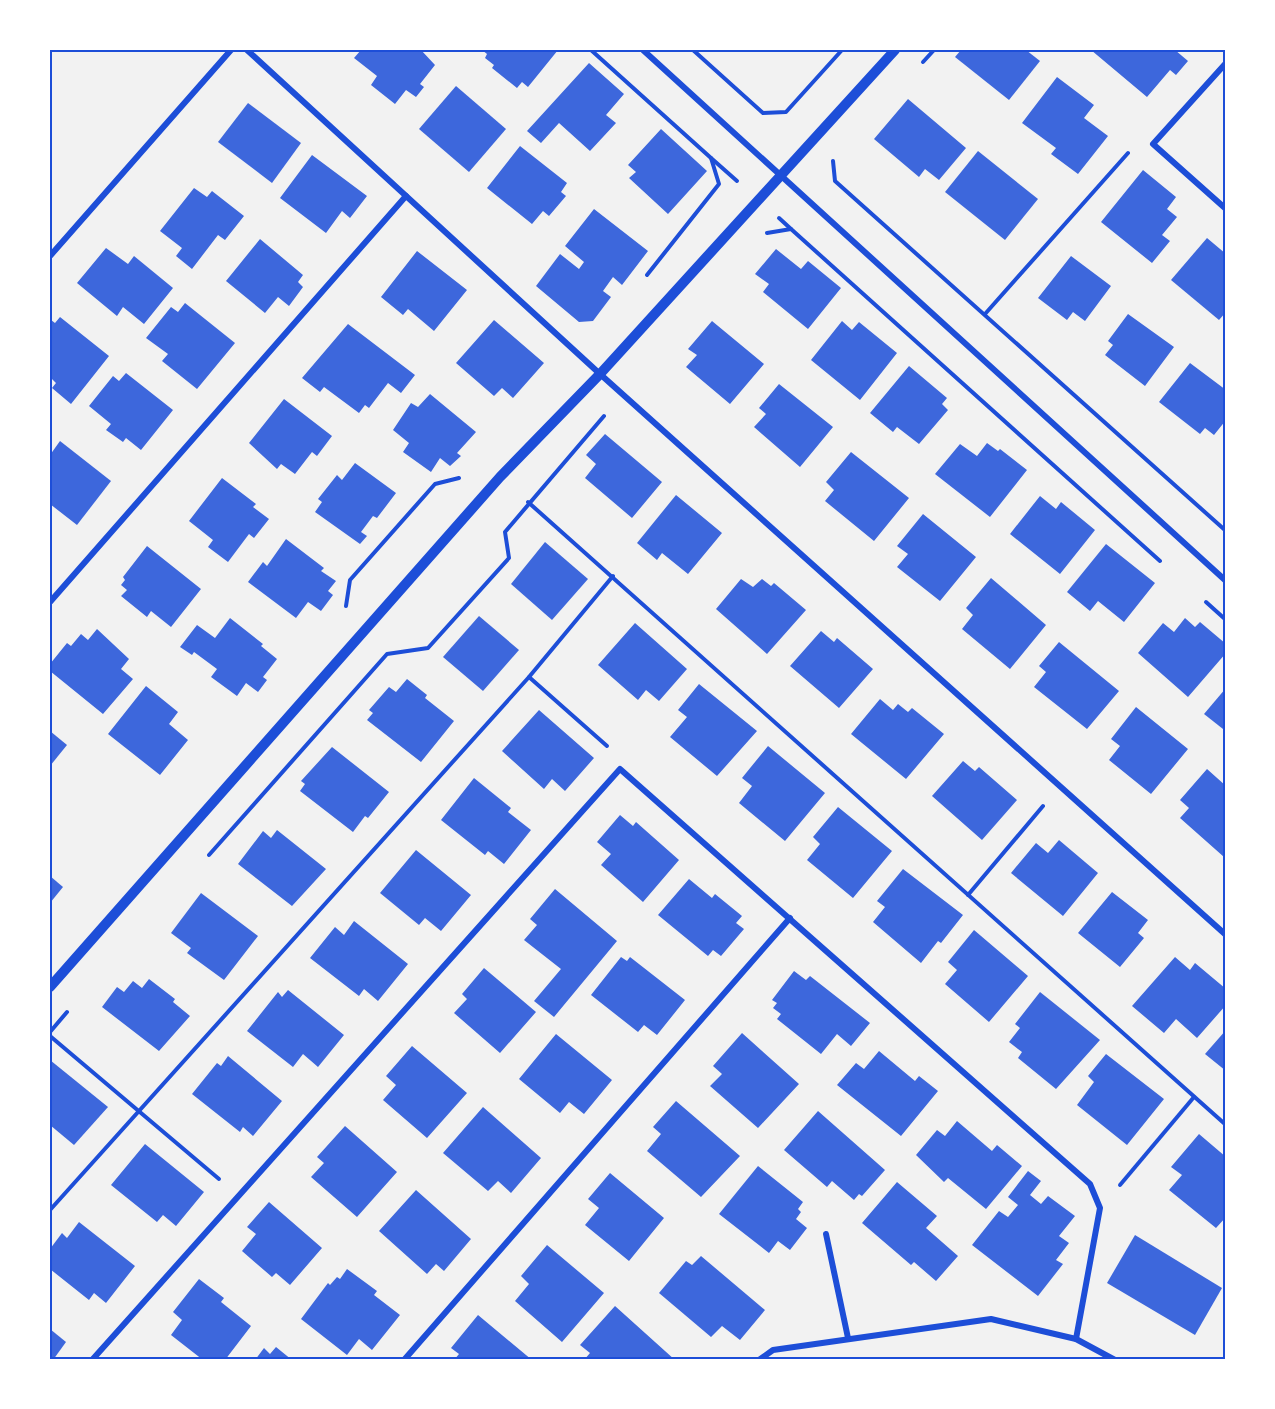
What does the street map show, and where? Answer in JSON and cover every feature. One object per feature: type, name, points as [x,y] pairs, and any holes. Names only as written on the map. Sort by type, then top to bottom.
[{"type":"street","points":[[50,256],[231,50]]},
{"type":"street","points":[[247,50],[600,374],[1226,935]]},
{"type":"street","points":[[643,50],[1226,581]]},
{"type":"street","points":[[50,987],[500,477],[600,374],[783,176],[895,50]]},
{"type":"street","points":[[1226,63],[1153,144],[1226,209]]},
{"type":"street","points":[[50,602],[406,196]]},
{"type":"street","points":[[92,1359],[620,769],[1090,1184],[1100,1208],[1076,1339]]},
{"type":"street","points":[[404,1359],[790,918]]},
{"type":"street","points":[[826,1234],[848,1338]]},
{"type":"street","points":[[759,1359],[773,1350],[991,1319],[1076,1339],[1115,1359]]},
{"type":"path","points":[[591,50],[711,158],[719,184],[647,276]]},
{"type":"path","points":[[693,50],[763,113],[786,112],[842,50]]},
{"type":"path","points":[[919,67],[934,50]]},
{"type":"path","points":[[841,153],[833,162],[835,181],[1226,531]]},
{"type":"path","points":[[985,314],[1128,153]]},
{"type":"path","points":[[762,234],[791,229],[1163,564]]},
{"type":"path","points":[[204,860],[387,654],[428,648],[458,616],[509,558],[505,532],[528,502],[604,416]]},
{"type":"path","points":[[528,502],[1226,1125]]},
{"type":"path","points":[[50,1210],[529,677],[613,576]]},
{"type":"path","points":[[1199,596],[1226,620]]},
{"type":"path","points":[[529,677],[610,749]]},
{"type":"path","points":[[968,895],[1047,802]]},
{"type":"path","points":[[73,1006],[50,1034],[222,1182]]},
{"type":"path","points":[[1120,1186],[1194,1097]]},
{"type":"building","points":[[361,50],[421,50],[435,65],[420,84],[424,87],[416,97],[406,90],[395,104],[371,85],[377,76],[354,58]]},
{"type":"building","points":[[482,50],[558,50],[528,87],[522,82],[517,88],[492,68],[494,65],[485,58],[487,54]]},
{"type":"building","points":[[961,50],[1026,50],[1040,61],[1009,100],[955,57]]},
{"type":"building","points":[[1091,50],[1175,50],[1188,61],[1176,75],[1170,70],[1147,97]]},
{"type":"building","points":[[589,63],[624,94],[606,115],[616,123],[590,151],[559,123],[541,143],[527,131]]},
{"type":"building","points":[[1057,77],[1094,105],[1084,118],[1108,136],[1078,174],[1051,154],[1056,148],[1022,123]]},
{"type":"building","points":[[456,86],[506,129],[469,172],[419,129]]},
{"type":"building","points":[[908,99],[966,148],[939,180],[925,169],[919,177],[874,139]]},
{"type":"building","points":[[248,103],[301,143],[272,183],[218,142]]},
{"type":"building","points":[[661,129],[707,171],[668,214],[629,178],[636,172],[628,165]]},
{"type":"building","points":[[520,146],[567,183],[561,192],[566,196],[549,216],[543,211],[532,224],[487,188]]},
{"type":"building","points":[[978,151],[1038,199],[1005,240],[945,192]]},
{"type":"building","points":[[312,155],[367,196],[350,218],[342,211],[326,233],[280,198]]},
{"type":"building","points":[[1143,170],[1176,197],[1167,209],[1177,217],[1162,235],[1170,241],[1152,263],[1101,222]]},
{"type":"building","points":[[194,188],[207,197],[212,191],[244,216],[225,240],[218,235],[192,269],[176,256],[182,248],[160,231]]},
{"type":"building","points":[[594,209],[648,251],[622,285],[613,277],[603,291],[611,297],[593,321],[579,322],[536,286],[560,254],[579,269],[584,262],[565,246]]},
{"type":"building","points":[[1207,238],[1226,254],[1226,312],[1219,320],[1171,280]]},
{"type":"building","points":[[260,239],[303,275],[298,282],[303,287],[289,306],[278,297],[265,313],[226,281]]},
{"type":"building","points":[[106,248],[128,264],[134,256],[173,288],[144,324],[123,307],[117,316],[77,283]]},
{"type":"building","points":[[776,249],[801,269],[808,261],[841,288],[808,329],[763,292],[769,284],[755,274]]},
{"type":"building","points":[[417,251],[467,290],[434,331],[408,309],[403,315],[381,297]]},
{"type":"building","points":[[1071,256],[1111,286],[1085,321],[1073,312],[1067,320],[1038,298]]},
{"type":"building","points":[[185,303],[235,343],[197,389],[162,361],[168,354],[146,338],[171,307],[178,312]]},
{"type":"building","points":[[1128,314],[1174,347],[1145,386],[1105,355],[1113,345],[1108,341]]},
{"type":"building","points":[[60,317],[109,356],[71,404],[52,388],[56,383],[50,377],[50,322],[51,320],[55,323]]},
{"type":"building","points":[[494,320],[544,363],[513,398],[502,388],[494,396],[456,363]]},
{"type":"building","points":[[712,321],[764,364],[730,404],[686,367],[697,355],[688,349]]},
{"type":"building","points":[[842,321],[852,330],[859,322],[897,353],[860,400],[811,360]]},
{"type":"building","points":[[348,324],[415,375],[401,393],[388,383],[369,408],[365,405],[359,413],[324,387],[320,392],[302,378]]},
{"type":"building","points":[[1190,363],[1226,390],[1226,420],[1214,435],[1205,428],[1200,434],[1159,402]]},
{"type":"building","points":[[909,366],[947,398],[942,404],[948,410],[919,444],[897,427],[893,432],[870,413]]},
{"type":"building","points":[[126,373],[173,410],[141,450],[126,438],[123,442],[106,430],[111,424],[89,406],[113,376],[119,381]]},
{"type":"building","points":[[779,384],[833,427],[800,467],[754,427],[766,414],[759,408]]},
{"type":"building","points":[[430,394],[476,432],[457,453],[461,456],[450,466],[440,458],[431,472],[403,452],[409,443],[393,430],[411,403],[418,407]]},
{"type":"building","points":[[284,399],[332,436],[317,456],[312,452],[295,474],[281,464],[277,469],[249,443]]},
{"type":"building","points":[[605,434],[662,482],[632,518],[585,478],[596,464],[586,455]]},
{"type":"building","points":[[60,441],[111,481],[77,525],[50,504],[50,455]]},
{"type":"building","points":[[987,443],[998,451],[1000,449],[1027,470],[990,517],[935,474],[960,444],[977,456]]},
{"type":"building","points":[[851,452],[909,498],[874,541],[825,501],[834,490],[826,482]]},
{"type":"building","points":[[355,463],[396,493],[377,518],[373,516],[361,532],[367,536],[360,544],[315,512],[322,502],[318,499],[337,475],[342,480]]},
{"type":"building","points":[[222,478],[256,504],[253,507],[269,519],[254,538],[249,534],[228,562],[208,547],[213,540],[189,521]]},
{"type":"building","points":[[676,495],[722,533],[688,574],[662,553],[657,560],[637,543]]},
{"type":"building","points":[[1040,496],[1056,509],[1061,502],[1095,530],[1060,574],[1010,534]]},
{"type":"building","points":[[923,514],[976,557],[940,601],[897,567],[908,554],[897,546]]},
{"type":"building","points":[[286,539],[324,568],[321,571],[336,581],[328,591],[333,595],[321,611],[308,602],[296,618],[248,582],[263,562],[267,566]]},
{"type":"building","points":[[545,542],[588,579],[552,620],[511,584]]},
{"type":"building","points":[[1106,544],[1155,583],[1124,622],[1098,601],[1090,611],[1067,592]]},
{"type":"building","points":[[147,546],[201,589],[171,627],[151,611],[147,617],[121,596],[127,590],[121,585],[125,580],[123,577]]},
{"type":"building","points":[[991,578],[1046,625],[1010,669],[962,629],[973,615],[966,608]]},
{"type":"building","points":[[741,579],[753,587],[762,579],[771,586],[774,583],[806,610],[767,654],[716,609]]},
{"type":"building","points":[[479,616],[519,650],[483,691],[443,657]]},
{"type":"building","points":[[230,618],[263,644],[261,646],[277,659],[263,677],[267,680],[258,692],[246,683],[237,696],[211,677],[217,669],[194,652],[192,655],[180,647],[197,625],[215,638]]},
{"type":"building","points":[[1185,618],[1195,627],[1200,622],[1226,644],[1226,653],[1188,697],[1138,653],[1163,623],[1174,632]]},
{"type":"building","points":[[635,623],[687,669],[659,701],[646,690],[638,700],[598,665]]},
{"type":"building","points":[[97,629],[129,659],[121,669],[133,679],[103,714],[50,671],[50,664],[67,643],[71,646],[81,634],[88,640]]},
{"type":"building","points":[[821,631],[834,642],[837,638],[873,669],[839,708],[790,666]]},
{"type":"building","points":[[1059,642],[1119,691],[1087,729],[1034,687],[1046,672],[1039,666]]},
{"type":"building","points":[[407,679],[427,695],[425,698],[454,721],[421,762],[367,720],[373,713],[369,710],[389,687],[396,692]]},
{"type":"building","points":[[699,684],[757,731],[717,776],[670,737],[687,717],[678,710]]},
{"type":"building","points":[[146,686],[178,712],[169,724],[188,740],[160,775],[108,734]]},
{"type":"building","points":[[1226,688],[1226,726],[1223,729],[1204,714]]},
{"type":"building","points":[[880,699],[893,710],[898,704],[908,712],[912,708],[944,734],[906,779],[851,734]]},
{"type":"building","points":[[1136,707],[1188,749],[1151,794],[1109,760],[1120,746],[1111,739]]},
{"type":"building","points":[[539,710],[594,758],[565,791],[552,779],[544,789],[502,751]]},
{"type":"building","points":[[50,731],[67,745],[50,766]]},
{"type":"building","points":[[768,746],[825,793],[785,841],[739,803],[752,786],[742,778]]},
{"type":"building","points":[[332,747],[389,792],[353,832],[300,791],[305,784],[301,781]]},
{"type":"building","points":[[963,761],[975,771],[979,767],[1017,800],[982,840],[932,796]]},
{"type":"building","points":[[1207,769],[1226,786],[1224,857],[1180,818],[1189,808],[1180,800]]},
{"type":"building","points":[[474,778],[511,808],[508,812],[531,830],[504,864],[488,851],[485,855],[441,820]]},
{"type":"building","points":[[838,807],[892,851],[853,898],[807,860],[820,844],[813,837]]},
{"type":"building","points":[[620,815],[633,826],[636,822],[679,860],[643,902],[601,865],[611,854],[597,842]]},
{"type":"building","points":[[277,830],[326,869],[292,906],[238,864],[263,831],[271,838]]},
{"type":"building","points":[[1059,840],[1098,873],[1063,916],[1011,873],[1036,843],[1048,853]]},
{"type":"building","points":[[416,850],[471,895],[441,931],[425,918],[419,925],[380,893]]},
{"type":"building","points":[[903,869],[963,915],[941,943],[938,941],[921,963],[873,922],[885,907],[877,901]]},
{"type":"building","points":[[50,876],[63,887],[50,903]]},
{"type":"building","points":[[689,879],[712,898],[715,894],[742,916],[736,923],[744,929],[721,956],[713,950],[708,956],[658,915]]},
{"type":"building","points":[[555,889],[617,941],[554,1017],[534,1001],[561,969],[524,940],[537,925],[530,919]]},
{"type":"building","points":[[1112,892],[1148,920],[1138,933],[1144,938],[1120,967],[1078,933]]},
{"type":"building","points":[[201,893],[258,936],[224,980],[187,953],[191,948],[171,933]]},
{"type":"building","points":[[354,921],[408,964],[378,1001],[364,989],[359,996],[310,958],[335,927],[344,935]]},
{"type":"building","points":[[974,930],[1028,976],[989,1022],[945,984],[957,970],[948,962]]},
{"type":"building","points":[[621,957],[627,961],[630,957],[685,1000],[657,1035],[644,1025],[638,1032],[591,995]]},
{"type":"building","points":[[1175,957],[1190,970],[1195,963],[1226,989],[1226,1005],[1197,1038],[1176,1019],[1164,1033],[1132,1006]]},
{"type":"building","points":[[484,968],[536,1012],[500,1053],[454,1013],[467,999],[462,994]]},
{"type":"building","points":[[794,971],[806,980],[810,976],[870,1023],[851,1046],[837,1034],[821,1054],[777,1019],[781,1014],[773,1008],[777,1003],[772,1000]]},
{"type":"building","points":[[149,979],[175,999],[173,1002],[190,1016],[159,1051],[102,1007],[117,987],[124,992],[133,981],[142,988]]},
{"type":"building","points":[[288,990],[344,1035],[318,1067],[303,1054],[293,1067],[247,1031],[278,992],[282,997]]},
{"type":"building","points":[[1040,992],[1100,1040],[1056,1089],[1018,1058],[1022,1052],[1009,1042],[1020,1028],[1015,1024]]},
{"type":"building","points":[[1226,1030],[1226,1071],[1205,1054]]},
{"type":"building","points":[[742,1033],[799,1084],[758,1128],[710,1086],[722,1074],[713,1066]]},
{"type":"building","points":[[556,1034],[612,1080],[584,1114],[569,1102],[560,1113],[519,1079]]},
{"type":"building","points":[[412,1046],[467,1093],[427,1138],[383,1100],[396,1085],[386,1076]]},
{"type":"building","points":[[879,1051],[915,1081],[919,1076],[938,1091],[901,1136],[837,1085],[856,1063],[864,1069]]},
{"type":"building","points":[[1106,1054],[1164,1099],[1127,1145],[1077,1105],[1094,1082],[1088,1076]]},
{"type":"building","points":[[228,1056],[282,1101],[253,1136],[243,1127],[240,1132],[192,1094],[217,1063],[221,1066]]},
{"type":"building","points":[[50,1060],[108,1107],[74,1145],[50,1125]]},
{"type":"building","points":[[676,1101],[740,1156],[701,1197],[647,1151],[661,1134],[653,1127]]},
{"type":"building","points":[[483,1107],[541,1158],[511,1193],[498,1181],[488,1191],[443,1153]]},
{"type":"building","points":[[818,1111],[885,1170],[862,1196],[859,1194],[854,1200],[832,1181],[827,1187],[784,1150]]},
{"type":"building","points":[[957,1121],[992,1151],[997,1145],[1022,1166],[986,1209],[948,1178],[944,1182],[916,1155],[937,1130],[945,1136]]},
{"type":"building","points":[[345,1126],[397,1172],[357,1217],[311,1177],[324,1163],[317,1157]]},
{"type":"building","points":[[1199,1134],[1226,1157],[1226,1217],[1216,1228],[1169,1190],[1182,1175],[1171,1167]]},
{"type":"building","points":[[145,1144],[204,1192],[176,1226],[163,1215],[157,1222],[111,1185]]},
{"type":"building","points":[[758,1166],[803,1202],[798,1209],[801,1212],[796,1219],[807,1228],[790,1250],[778,1241],[769,1253],[719,1214]]},
{"type":"building","points":[[1028,1171],[1041,1181],[1030,1195],[1041,1204],[1048,1196],[1075,1216],[1059,1236],[1069,1243],[1056,1260],[1063,1264],[1038,1296],[972,1245],[999,1211],[1008,1217],[1018,1205],[1008,1197]]},
{"type":"building","points":[[610,1173],[664,1218],[629,1261],[585,1225],[599,1208],[588,1199]]},
{"type":"building","points":[[897,1182],[937,1216],[926,1228],[958,1256],[936,1281],[914,1262],[911,1265],[862,1223]]},
{"type":"building","points":[[416,1190],[471,1239],[444,1271],[436,1264],[427,1274],[379,1231]]},
{"type":"building","points":[[269,1202],[322,1248],[290,1285],[276,1273],[272,1277],[242,1251],[256,1234],[247,1227]]},
{"type":"building","points":[[79,1222],[135,1266],[106,1303],[94,1293],[89,1300],[50,1269],[50,1249],[62,1233],[67,1238]]},
{"type":"building","points":[[1135,1235],[1222,1288],[1195,1335],[1107,1283]]},
{"type":"building","points":[[547,1245],[604,1293],[562,1342],[515,1301],[529,1284],[521,1276]]},
{"type":"building","points":[[701,1256],[765,1310],[740,1340],[722,1326],[711,1337],[659,1293],[686,1261],[692,1265]]},
{"type":"building","points":[[347,1269],[377,1291],[374,1295],[400,1315],[372,1350],[359,1339],[347,1355],[301,1319],[328,1283],[330,1285],[337,1277],[340,1279]]},
{"type":"building","points":[[199,1279],[224,1298],[221,1302],[251,1326],[225,1360],[203,1360],[171,1335],[182,1320],[173,1312]]},
{"type":"building","points":[[615,1306],[675,1360],[584,1360],[590,1353],[580,1345]]},
{"type":"building","points":[[478,1315],[532,1360],[454,1360],[459,1354],[451,1348]]},
{"type":"building","points":[[50,1329],[66,1342],[53,1360],[50,1360]]},
{"type":"building","points":[[276,1347],[292,1360],[255,1360],[264,1348],[270,1354]]}]
